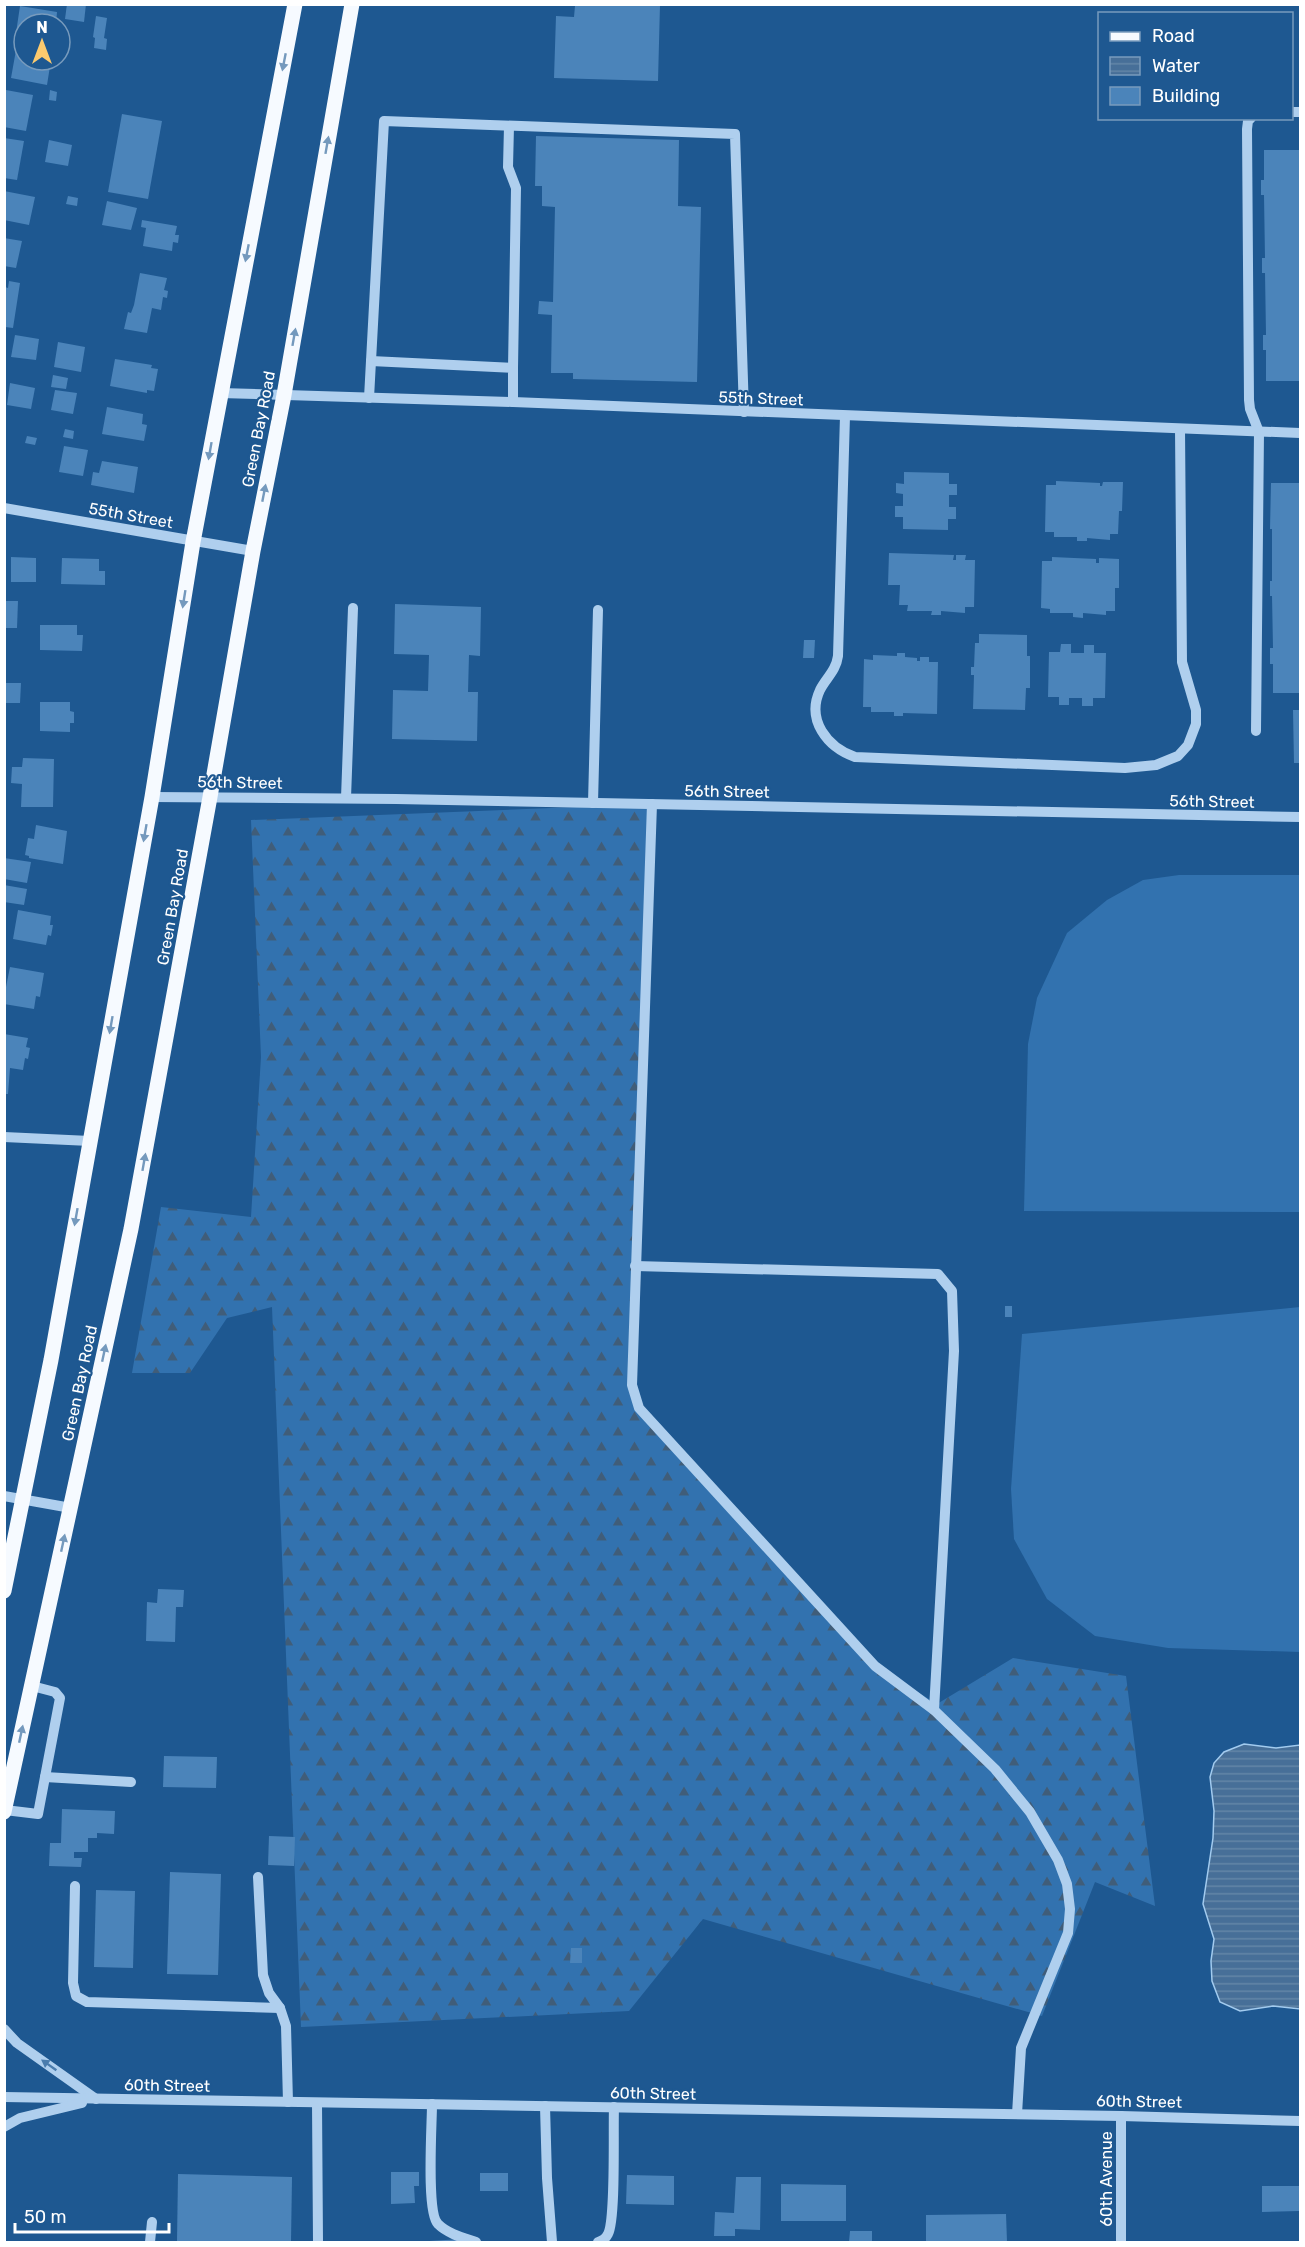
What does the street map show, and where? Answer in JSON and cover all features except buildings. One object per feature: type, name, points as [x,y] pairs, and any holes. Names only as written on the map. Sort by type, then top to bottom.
[{"type":"main road","name":"Green Bay Road","points":[[4,1590],[90,1141],[152,797],[193,542],[220,393],[295,4]]},
{"type":"main road","name":"Green Bay Road","points":[[5,1811],[131,1229],[253,551],[284,395],[351,4]]},
{"type":"street","points":[[1249,120],[1247,129],[1249,400],[1259,432],[1256,731]]},
{"type":"street","points":[[369,398],[384,121],[735,134],[744,412]]},
{"type":"street","points":[[508,126],[508,167],[516,188],[513,402]]},
{"type":"street","points":[[371,361],[513,368]]},
{"type":"street","name":"55th Street","points":[[220,393],[513,402],[1300,433]]},
{"type":"street","points":[[845,416],[838,656],[832,674],[820,690],[816,710],[820,730],[843,753],[855,757],[1141,768],[1168,762],[1178,756],[1188,745],[1196,724],[1196,710],[1182,662],[1180,429]]},
{"type":"street","name":"55th Street","points":[[4,508],[253,551]]},
{"type":"street","points":[[346,798],[353,608]]},
{"type":"street","points":[[593,803],[598,610]]},
{"type":"street","name":"56th Street","points":[[152,797],[346,798],[1300,817]]},
{"type":"street","points":[[652,804],[632,1385],[639,1408],[875,1666],[934,1710],[995,1769],[1030,1812],[1058,1860],[1067,1884],[1070,1909],[1068,1933],[1022,2048],[1017,2114]]},
{"type":"street","points":[[4,1137],[90,1141]]},
{"type":"street","points":[[635,1266],[938,1274],[952,1291],[954,1351],[934,1710]]},
{"type":"street","points":[[4,1496],[71,1508]]},
{"type":"street","points":[[5,1811],[38,1814],[60,1698],[55,1692],[32,1686]]},
{"type":"street","points":[[45,1777],[131,1782]]},
{"type":"street","points":[[258,1877],[263,1975],[269,1993],[280,2008],[286,2026],[288,2102]]},
{"type":"street","points":[[75,1887],[72,1983],[76,1996],[87,2002],[280,2008]]},
{"type":"street","points":[[4,2029],[17,2043],[97,2099]]},
{"type":"street","name":"60th Street","points":[[4,2097],[1300,2121]]},
{"type":"street","points":[[4,2127],[20,2118],[97,2099]]},
{"type":"street","points":[[317,2103],[318,2242]]},
{"type":"street","points":[[432,2104],[431,2190],[436,2223],[476,2242]]},
{"type":"street","points":[[545,2106],[547,2178],[553,2242],[545,2242]]},
{"type":"street","points":[[598,2242],[609,2234],[612,2211],[614,2107]]},
{"type":"street","name":"60th Avenue","points":[[1121,2116],[1121,2242]]},
{"type":"street","points":[[150,2242],[153,2222]]},
{"type":"green space","points":[[652,804],[632,1385],[639,1408],[875,1666],[937,1704],[1013,1658],[1126,1676],[1155,1906],[1095,1882],[1042,2016],[703,1919],[629,2011],[301,2027],[272,1307],[227,1318],[190,1373],[132,1373],[161,1207],[251,1217],[261,1057],[251,820]]},
{"type":"green space","points":[[1179,875],[1300,875],[1300,1212],[1024,1211],[1028,1044],[1037,998],[1067,933],[1107,900],[1143,880]]},
{"type":"green space","points":[[1300,1307],[1300,1652],[1168,1648],[1095,1636],[1047,1599],[1014,1539],[1011,1489],[1022,1334]]},
{"type":"water","points":[[1244,1744],[1276,1748],[1300,1745],[1300,2009],[1273,2006],[1240,2011],[1220,2002],[1212,1981],[1211,1961],[1214,1939],[1203,1904],[1213,1838],[1214,1811],[1210,1777],[1214,1763],[1224,1752]]}]
